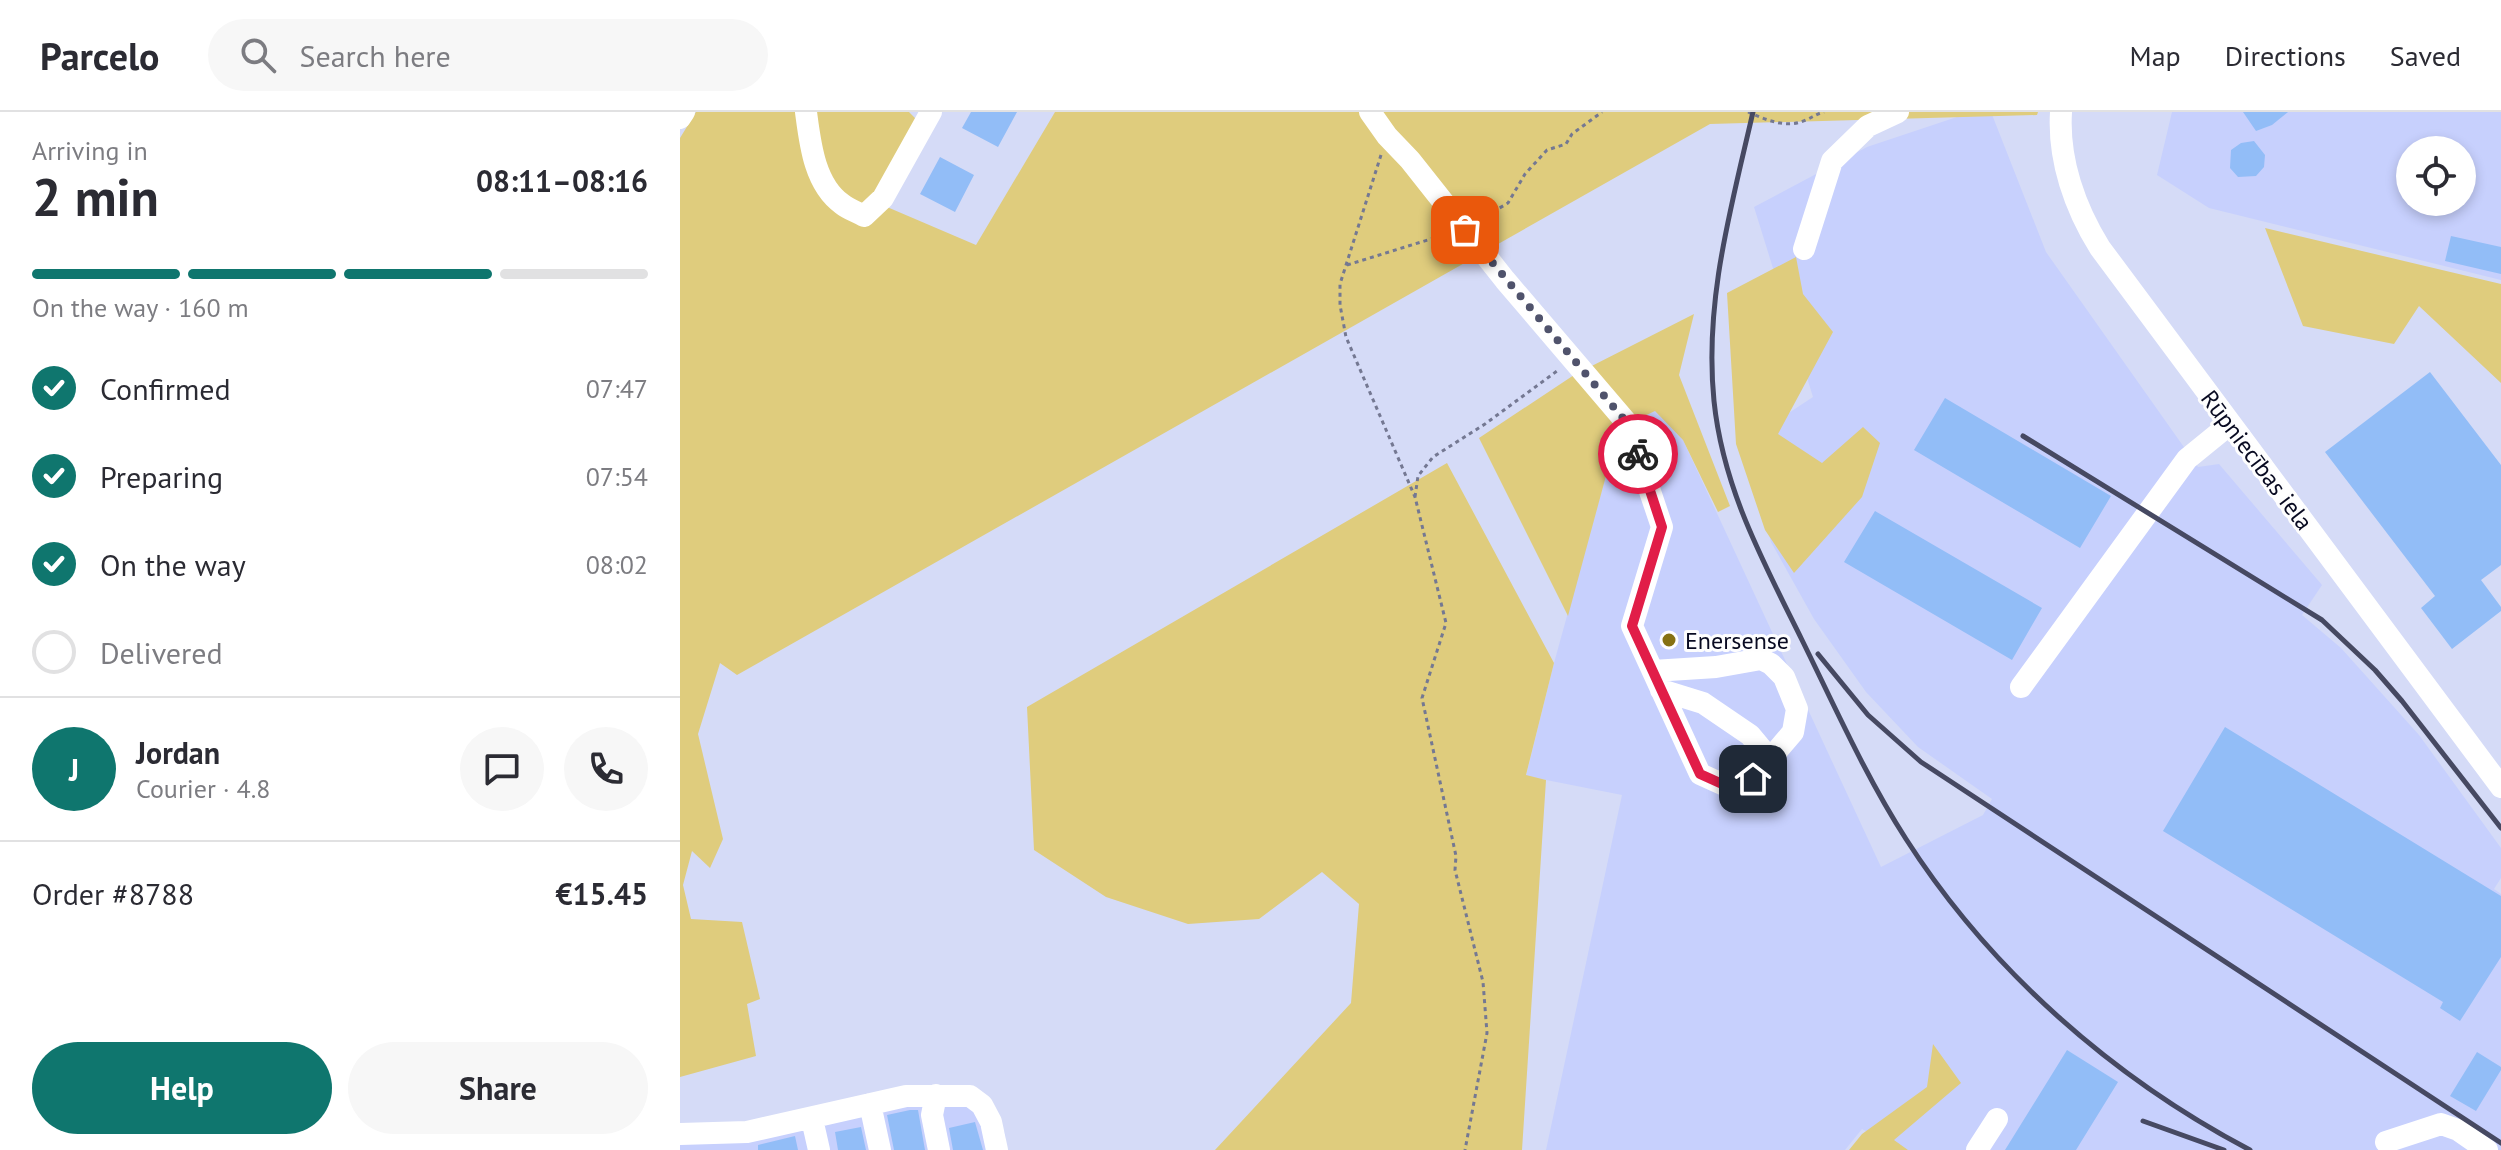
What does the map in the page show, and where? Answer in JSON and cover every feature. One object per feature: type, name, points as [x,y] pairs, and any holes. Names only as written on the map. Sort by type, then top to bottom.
[{"type":"street","points":[[680,118],[684,112]]},
{"type":"street","points":[[806,112],[811,151],[824,181],[840,203],[864,216],[883,198],[931,112]]},
{"type":"street","points":[[1370,112],[1627,423],[1662,527],[1632,626],[1657,681],[1700,774],[1731,788],[1753,779],[1793,732],[1797,709],[1784,677],[1761,659],[1657,681]]},
{"type":"street","points":[[1804,249],[1832,161],[1868,126],[1898,112]]},
{"type":"street","name":"Rūpniecības iela","points":[[2061,112],[2062,149],[2067,176],[2089,231],[2501,787]]},
{"type":"street","points":[[2021,687],[2187,459],[2230,424]]},
{"type":"street","points":[[1657,681],[1703,703],[1750,735],[1770,759]]},
{"type":"street","points":[[936,1095],[932,1115],[939,1150]]},
{"type":"street","points":[[687,1140],[749,1141],[812,1119],[906,1096],[970,1096],[982,1105],[991,1122],[997,1150]]},
{"type":"street","points":[[870,1104],[880,1150]]},
{"type":"street","points":[[812,1119],[819,1150]]},
{"type":"street","points":[[1977,1150],[1997,1119]]},
{"type":"street","points":[[2386,1142],[2441,1124],[2458,1130],[2487,1150]]},
{"type":"path","points":[[1346,265],[1465,230],[1508,203],[1525,174],[1547,150],[1566,144],[1572,134],[1602,112]]},
{"type":"path","points":[[1748,112],[1788,124],[1824,112]]},
{"type":"path","points":[[1387,136],[1340,284],[1340,295],[1346,337],[1415,497],[1446,623],[1422,698],[1456,856],[1455,870],[1483,982],[1487,1033],[1465,1150]]},
{"type":"path","points":[[1415,497],[1418,476],[1433,457],[1485,424],[1573,359]]},
{"type":"shaded area","points":[[696,112],[909,112],[916,119],[873,201],[976,245],[1055,112],[2038,112],[2037,115],[1710,124],[737,675],[720,663],[698,734],[723,839],[710,868],[692,851],[683,885],[691,919],[742,922],[760,999],[747,1004],[756,1056],[680,1077],[680,138]]},
{"type":"shaded area","points":[[1972,112],[1991,112],[2046,252],[2198,467],[2219,464],[2322,585],[2302,615],[2341,648],[2419,735],[2501,848],[2501,878],[2494,889],[2501,894],[2501,1150],[1900,1150],[1862,1129],[1845,1150],[1546,1150],[1622,795],[1526,776],[1619,428],[1655,410],[1683,440],[1881,867],[1983,815],[1992,799],[1918,747],[1866,692],[1814,619],[1771,542],[1743,443],[1813,397],[1754,207],[1867,147]]},
{"type":"shaded area","points":[[2172,112],[2501,112],[2501,280],[2209,208],[2157,175]]},
{"type":"shaded area","points":[[2265,228],[2501,284],[2501,383],[2419,306],[2394,344],[2303,326]]},
{"type":"shaded area","points":[[1796,257],[1803,294],[1833,332],[1778,434],[1822,463],[1863,427],[1880,443],[1862,497],[1794,573],[1765,530],[1736,444],[1727,293]]},
{"type":"shaded area","points":[[1694,314],[1679,375],[1730,506],[1718,512],[1683,440],[1655,411],[1619,428],[1568,616],[1479,438],[1574,375]]},
{"type":"shaded area","points":[[1447,463],[1554,663],[1526,775],[1546,780],[1522,1150],[1215,1150],[1351,1003],[1359,904],[1322,872],[1259,919],[1188,924],[1106,897],[1034,850],[1027,707]]},
{"type":"shaded area","points":[[1933,1044],[1961,1083],[1894,1140],[1908,1150],[1849,1150],[1862,1134],[1927,1087]]},
{"type":"shaded area","points":[[915,1086],[990,1098],[1005,1133],[1007,1150],[680,1150],[680,1127],[748,1124]]},
{"type":"building","points":[[971,112],[1017,112],[998,147],[962,128]]},
{"type":"building","points":[[2243,112],[2288,112],[2272,125],[2256,131]]},
{"type":"building","points":[[2254,141],[2265,155],[2264,167],[2256,176],[2238,177],[2230,168],[2231,150],[2241,143]]},
{"type":"building","points":[[940,157],[974,175],[955,212],[920,194]]},
{"type":"building","points":[[2451,236],[2501,247],[2501,274],[2445,261]]},
{"type":"building","points":[[2430,372],[2501,465],[2501,565],[2481,580],[2501,611],[2452,649],[2421,608],[2435,596],[2325,452]]},
{"type":"building","points":[[1945,398],[2111,496],[2080,548],[1914,450]]},
{"type":"building","points":[[1875,511],[2042,608],[2012,660],[1844,562]]},
{"type":"building","points":[[2225,727],[2501,896],[2501,957],[2460,1021],[2440,1008],[2443,1002],[2163,831]]},
{"type":"building","points":[[2067,1050],[2118,1082],[2076,1150],[2005,1150]]},
{"type":"building","points":[[2477,1052],[2501,1070],[2476,1111],[2450,1096]]},
{"type":"building","points":[[918,1110],[925,1150],[894,1150],[887,1115]]},
{"type":"building","points":[[975,1122],[983,1150],[953,1150],[949,1128]]},
{"type":"building","points":[[861,1127],[866,1150],[838,1150],[835,1132]]},
{"type":"building","points":[[795,1136],[798,1150],[758,1150],[758,1145]]},
{"type":"railway","points":[[1753,112],[1716,291],[1712,364],[1714,401],[1726,465],[1747,525],[1773,583],[1891,815],[1939,887],[1976,933],[2058,1017],[2103,1054],[2150,1089],[2250,1150]]},
{"type":"railway","points":[[2023,436],[2322,620],[2375,670],[2402,701],[2501,828]]},
{"type":"railway","points":[[1818,654],[1868,715],[1921,762],[2501,1143]]},
{"type":"railway","points":[[2143,1121],[2224,1150]]},
{"type":"way so far","points":[[1465,230],[1627,423],[1638,454]]},
{"type":"place","name":"Enersense","points":[[1669,640]]},
{"type":"route","points":[[1638,454],[1662,527],[1632,626],[1700,774],[1731,788],[1753,779]]}]
